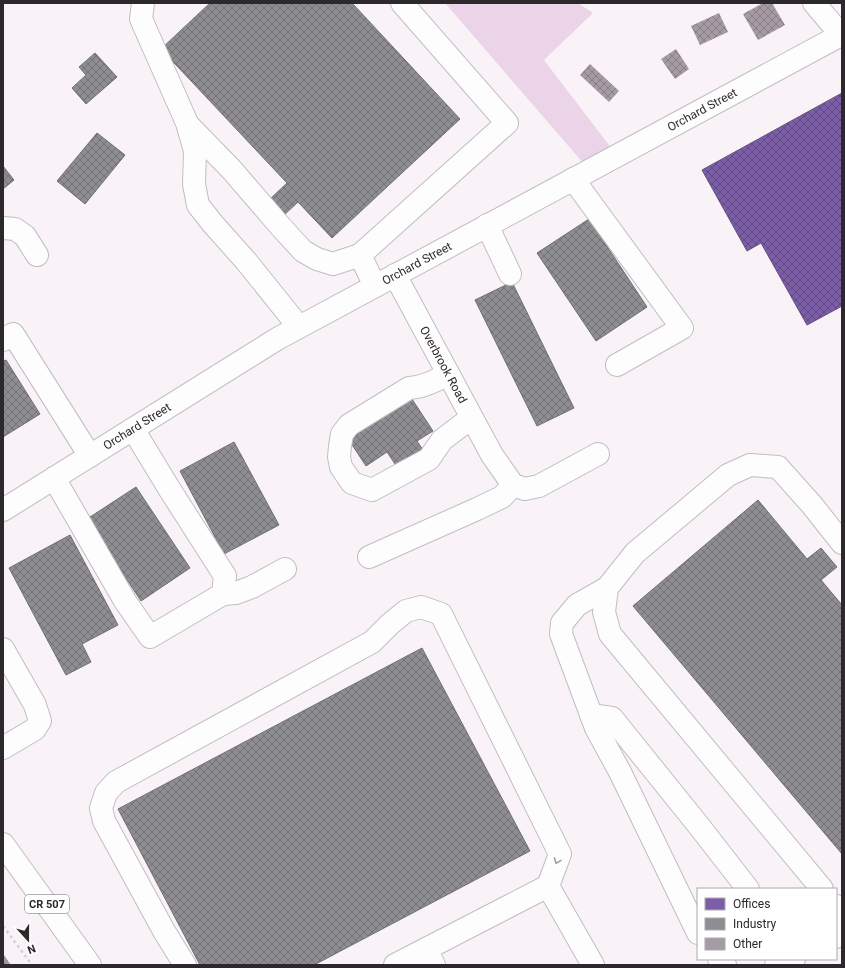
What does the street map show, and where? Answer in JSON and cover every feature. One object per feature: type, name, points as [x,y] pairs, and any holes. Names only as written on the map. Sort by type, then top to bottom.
[{"type":"street","points":[[187,123],[231,169],[303,251],[317,259],[333,264],[360,255],[507,124],[402,3]]},
{"type":"street","points":[[814,3],[841,35]]},
{"type":"street","points":[[140,8],[187,123],[195,151],[194,184],[198,205],[246,261],[299,327]]},
{"type":"street","name":"Orchard Street","points":[[3,510],[277,339],[841,35]]},
{"type":"street","points":[[573,179],[682,328],[617,366]]},
{"type":"street","points":[[487,225],[510,274]]},
{"type":"street","points":[[3,228],[15,229],[25,236],[36,255]]},
{"type":"street","points":[[360,255],[375,286]]},
{"type":"street","name":"Overbrook Road","points":[[395,275],[492,456],[512,485]]},
{"type":"street","points":[[3,340],[13,334],[90,456]]},
{"type":"street","points":[[448,374],[433,382],[418,387],[409,388],[349,425],[342,434],[339,457],[341,467],[352,483],[372,490],[429,458],[442,440],[472,418]]},
{"type":"street","points":[[133,429],[225,576],[223,594]]},
{"type":"street","points":[[369,557],[502,497],[512,485],[525,489],[539,486],[598,454]]},
{"type":"street","points":[[697,931],[620,772],[596,728],[561,634],[562,623],[577,605],[607,588],[635,553],[728,475],[750,465],[778,467],[842,542]]},
{"type":"street","points":[[54,478],[125,601],[150,637],[223,594],[236,593],[252,587],[285,569]]},
{"type":"street","points":[[607,588],[604,612],[610,634],[821,888]]},
{"type":"street","points":[[185,965],[164,931],[104,821],[101,808],[106,793],[116,782],[372,642],[406,611],[422,607],[441,614],[560,854],[548,886],[430,957],[395,965]]},
{"type":"street","points":[[3,649],[35,705],[40,721],[35,729],[3,748]]},
{"type":"street","points":[[591,715],[612,718],[747,888]]},
{"type":"street","name":"CR 507","points":[[3,844],[90,965]]},
{"type":"street","points":[[548,886],[593,965]]},
{"type":"street","points":[[776,965],[791,960]]},
{"type":"path","points":[[3,926],[32,965]]},
{"type":"shaded area","points":[[445,3],[578,3],[593,13],[544,60],[612,149],[584,164]]},
{"type":"building: Offices","points":[[842,93],[842,306],[807,325],[761,243],[747,251],[702,170]]},
{"type":"building: Industry","points":[[210,3],[352,3],[460,119],[332,238],[298,202],[283,216],[269,200],[287,183],[161,49]]},
{"type":"building: Industry","points":[[95,53],[117,77],[86,104],[72,88],[86,75],[79,67]]},
{"type":"building: Industry","points":[[97,133],[125,155],[85,204],[57,181]]},
{"type":"building: Industry","points":[[3,166],[14,180],[3,189]]},
{"type":"building: Industry","points":[[589,219],[647,307],[596,341],[537,253]]},
{"type":"building: Industry","points":[[512,282],[574,408],[537,426],[475,300]]},
{"type":"building: Industry","points":[[6,360],[40,414],[3,437],[3,361]]},
{"type":"building: Industry","points":[[408,393],[433,431],[417,441],[425,453],[399,470],[387,452],[366,466],[345,434]]},
{"type":"building: Industry","points":[[234,442],[279,525],[224,554],[180,471]]},
{"type":"building: Industry","points":[[136,487],[190,568],[141,601],[87,519]]},
{"type":"building: Industry","points":[[758,500],[807,559],[821,548],[837,567],[821,580],[842,605],[842,854],[633,606]]},
{"type":"building: Industry","points":[[70,535],[118,625],[82,644],[91,662],[66,675],[9,568]]},
{"type":"building: Industry","points":[[422,648],[530,851],[314,965],[200,965],[118,809]]},
{"type":"building: Other","points":[[763,3],[772,3],[785,25],[758,40],[743,14]]},
{"type":"building: Other","points":[[719,13],[728,32],[700,45],[691,26]]},
{"type":"building: Other","points":[[676,49],[689,69],[675,79],[661,59]]},
{"type":"building: Other","points":[[590,64],[619,91],[609,102],[580,75]]},
{"type":"building: Other","points":[[3,954],[11,965],[3,965]]}]
